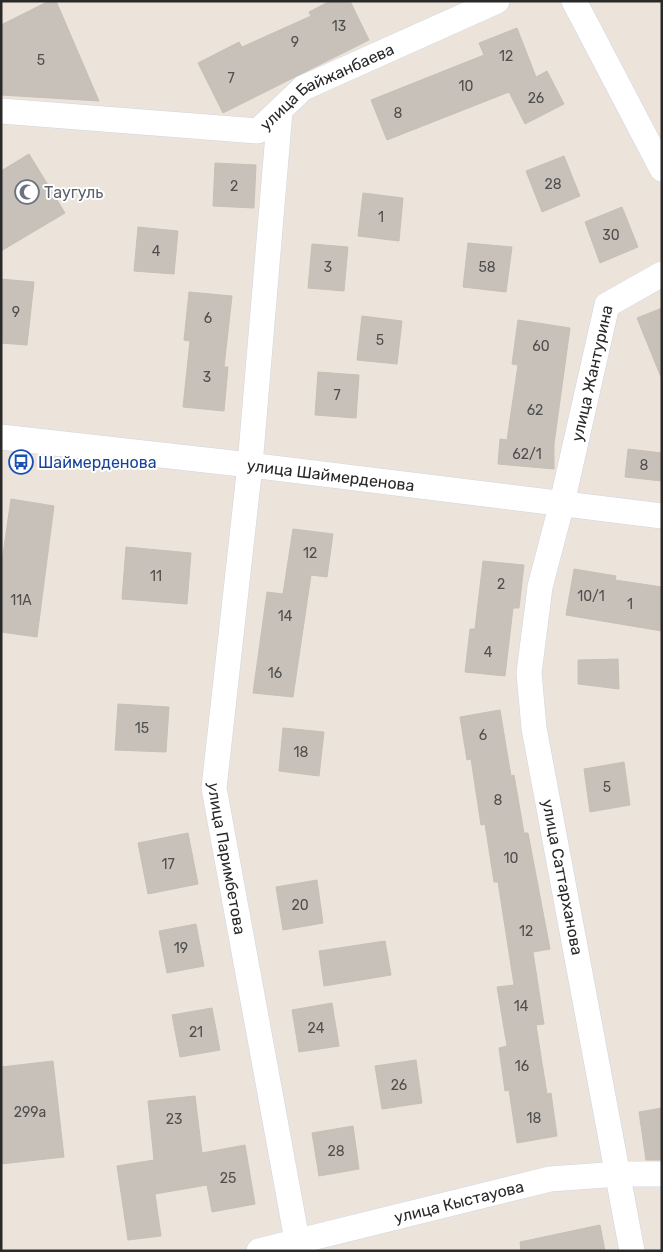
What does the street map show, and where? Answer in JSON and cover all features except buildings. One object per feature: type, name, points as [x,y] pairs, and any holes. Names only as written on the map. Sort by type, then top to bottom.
[{"type":"street","name":"улица Байжанбаева","points":[[1,112],[258,131],[303,88],[497,1]]},
{"type":"street","points":[[574,1],[662,169]]},
{"type":"street","name":"улица Паримбетова","points":[[280,112],[250,465],[214,788],[298,1246]]},
{"type":"street","name":"улица Жантурина","points":[[562,503],[606,305],[662,274]]},
{"type":"street","name":"улица Шаймерденова","points":[[2,443],[250,465],[662,516]]},
{"type":"street","name":"улица Саттарханова","points":[[562,503],[540,587],[530,682],[534,728],[632,1251]]},
{"type":"street","name":"улица Кыстауова","points":[[260,1251],[298,1246],[550,1179],[619,1174],[662,1174]]},
{"type":"place","name":"Таугуль","points":[[27,192]]},
{"type":"place","name":"Шаймерденова","points":[[21,462]]}]
